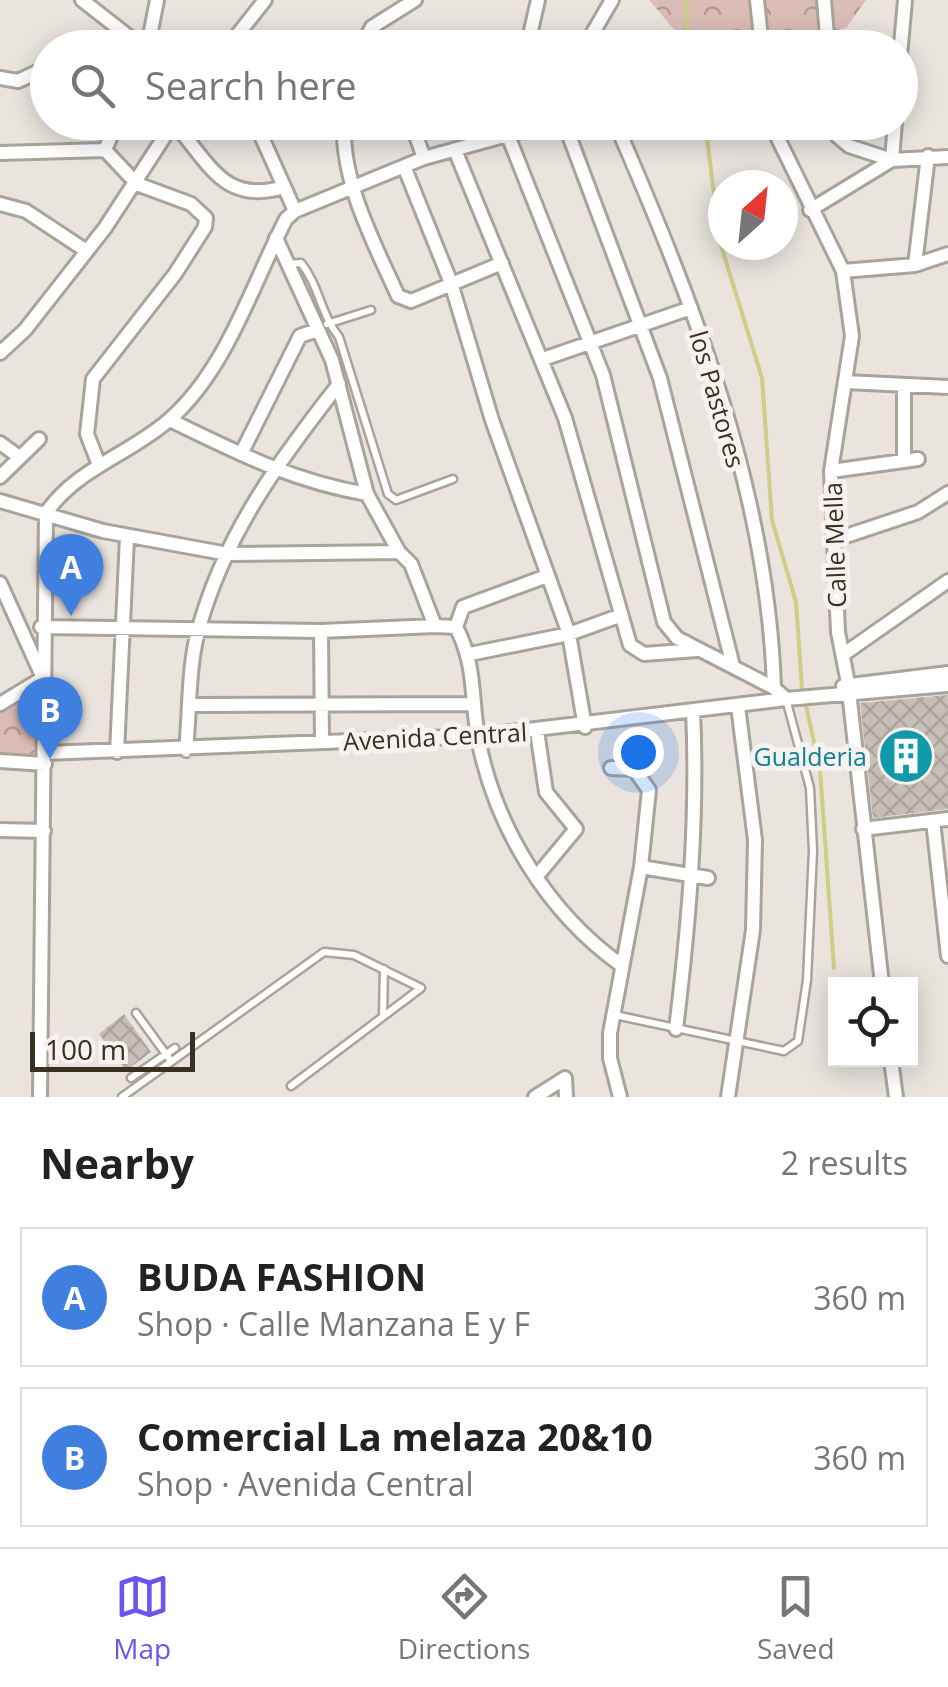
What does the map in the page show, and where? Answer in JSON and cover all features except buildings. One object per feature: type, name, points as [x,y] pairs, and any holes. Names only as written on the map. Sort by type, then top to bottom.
[{"type":"street","points":[[82,0],[123,30]]},
{"type":"street","points":[[145,30],[157,0]]},
{"type":"street","points":[[241,30],[265,0]]},
{"type":"street","points":[[370,30],[390,4],[415,0]]},
{"type":"street","points":[[531,30],[538,0]]},
{"type":"street","points":[[594,30],[612,0]]},
{"type":"street","points":[[757,0],[760,30]]},
{"type":"street","points":[[824,0],[826,30]]},
{"type":"street","points":[[902,30],[905,0]]},
{"type":"street","points":[[0,78],[18,81],[30,75]]},
{"type":"street","points":[[104,150],[109,140]]},
{"type":"street","points":[[0,352],[24,330],[137,184],[164,140]]},
{"type":"street","points":[[189,140],[234,189],[258,195],[284,188]]},
{"type":"street","points":[[263,140],[295,211]]},
{"type":"street","points":[[345,140],[354,186],[398,296],[411,300],[502,263]]},
{"type":"street","points":[[418,140],[424,158]]},
{"type":"street","points":[[40,1097],[46,512],[63,489],[139,444],[200,389],[276,238],[295,211],[424,158],[479,140]]},
{"type":"street","points":[[513,140],[592,342],[623,446],[664,622],[676,638],[774,688],[786,699]]},
{"type":"street","points":[[571,140],[660,378],[733,666]]},
{"type":"street","name":"los Pastores","points":[[622,140],[709,358],[760,554],[772,621],[774,688]]},
{"type":"street","name":"Calle Mella","points":[[778,140],[843,271],[852,336],[832,471],[838,632],[844,654],[881,977]]},
{"type":"street","points":[[842,140],[892,160],[948,158]]},
{"type":"street","points":[[892,160],[894,140]]},
{"type":"street","points":[[0,153],[104,150],[137,184],[202,210],[205,227],[148,311],[93,379],[87,434],[99,465]]},
{"type":"street","points":[[455,150],[565,418],[630,645],[644,654],[697,650]]},
{"type":"street","points":[[915,265],[928,156]]},
{"type":"street","points":[[810,210],[892,160]]},
{"type":"street","points":[[404,166],[451,283],[492,420],[569,634],[585,727]]},
{"type":"street","points":[[1,206],[26,210],[85,250]]},
{"type":"street","points":[[276,238],[322,327],[339,384],[347,430],[368,494],[399,552],[412,564],[435,626]]},
{"type":"street","points":[[843,271],[915,265],[948,254]]},
{"type":"street","points":[[543,359],[691,308]]},
{"type":"street","points":[[241,454],[300,336],[322,327]]},
{"type":"street","points":[[846,382],[948,387]]},
{"type":"street","points":[[186,750],[198,630],[228,554],[271,470],[339,384]]},
{"type":"street","points":[[832,471],[911,460],[904,387]]},
{"type":"street","points":[[170,420],[271,470],[310,484],[368,494]]},
{"type":"street","points":[[0,477],[39,439]]},
{"type":"street","points":[[0,443],[18,456]]},
{"type":"street","points":[[834,540],[918,512],[948,493]]},
{"type":"street","points":[[0,501],[127,537],[228,554],[399,552]]},
{"type":"street","points":[[117,752],[127,537]]},
{"type":"street","points":[[547,576],[462,606],[456,627],[470,654],[478,736],[507,830],[579,931],[622,965]]},
{"type":"street","points":[[844,654],[948,580]]},
{"type":"street","points":[[0,583],[43,678]]},
{"type":"street","points":[[470,654],[569,634],[619,616]]},
{"type":"street","points":[[42,627],[321,631],[456,627]]},
{"type":"street","points":[[321,631],[322,742]]},
{"type":"street","name":"Avenida Central","points":[[0,761],[585,727],[822,695],[948,672]]},
{"type":"street","points":[[0,704],[43,678]]},
{"type":"street","name":"Avenida Central","points":[[848,690],[948,685]]},
{"type":"street","points":[[192,704],[474,704]]},
{"type":"street","points":[[728,1097],[753,930],[756,840],[738,706]]},
{"type":"street","points":[[676,1029],[692,878],[696,792],[692,710]]},
{"type":"street","points":[[537,731],[546,792],[576,829],[572,839],[537,876]]},
{"type":"street","points":[[611,768],[634,770],[648,783],[641,867],[613,1015],[610,1058],[620,1097]]},
{"type":"street","points":[[863,829],[948,820]]},
{"type":"street","points":[[933,821],[948,956]]},
{"type":"street","points":[[0,830],[44,832]]},
{"type":"street","points":[[641,867],[708,878]]},
{"type":"street","points":[[892,1067],[896,1097]]},
{"type":"street","points":[[535,1097],[565,1078],[566,1097]]},
{"type":"lane","points":[[322,327],[371,310]]},
{"type":"lane","points":[[322,327],[340,337],[388,494],[396,500],[453,479]]},
{"type":"lane","points":[[613,1015],[736,1043],[784,1051],[795,1046],[807,980],[807,927],[814,878],[810,788],[786,699]]},
{"type":"lane","points":[[122,1097],[169,1058],[324,952],[354,954],[420,988],[290,1086]]},
{"type":"lane","points":[[382,1017],[384,970]]},
{"type":"lane","points":[[136,1012],[169,1058]]},
{"type":"lane","points":[[131,1078],[169,1058],[175,1048]]},
{"type":"green space","points":[[649,0],[866,0],[846,28],[836,30],[675,30]]},
{"type":"green space","points":[[36,691],[39,756],[0,755],[0,709]]},
{"type":"waterway","points":[[686,0],[688,30]]},
{"type":"waterway","points":[[707,140],[720,242],[762,378],[772,520],[796,602],[802,688]]},
{"type":"waterway","points":[[806,706],[820,769],[834,968]]},
{"type":"place","name":"BUDA FASHION","points":[[71,616]]},
{"type":"place","name":"Gualderia","points":[[906,756]]},
{"type":"place","name":"Comercial La melaza 20&10","points":[[50,759]]}]
